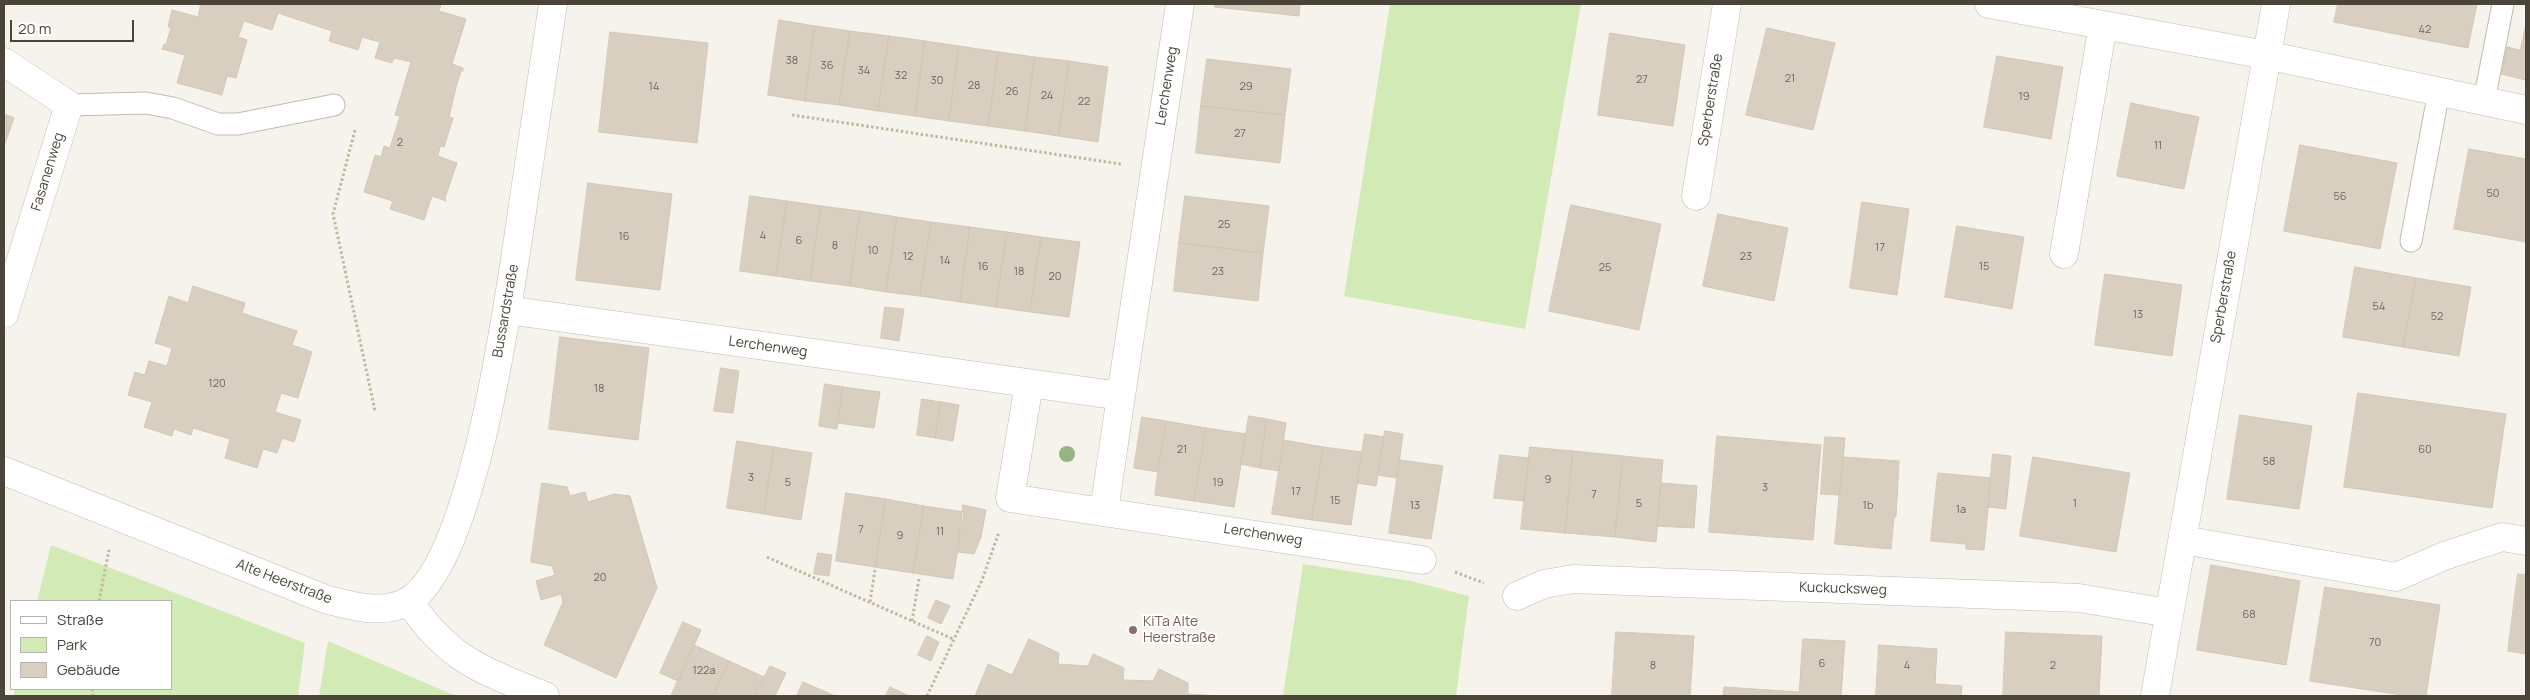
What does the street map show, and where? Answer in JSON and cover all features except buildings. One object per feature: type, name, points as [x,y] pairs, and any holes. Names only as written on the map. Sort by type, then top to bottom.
[{"type":"street","name":"Bussardstraße","points":[[409,600],[423,588],[448,544],[483,431],[507,310],[553,4]]},
{"type":"street","name":"Lerchenweg","points":[[1104,511],[1180,4]]},
{"type":"street","name":"Sperberstraße","points":[[1696,196],[1727,4]]},
{"type":"street","points":[[1989,4],[2266,55],[2526,110]]},
{"type":"street","name":"Sperberstraße","points":[[2155,696],[2276,4]]},
{"type":"street","points":[[2064,254],[2103,25]]},
{"type":"street","points":[[4,62],[69,104]]},
{"type":"street","name":"Fasanenweg","points":[[4,314],[69,104]]},
{"type":"street","name":"Lerchenweg","points":[[507,310],[1120,396]]},
{"type":"street","points":[[1010,498],[1029,384]]},
{"type":"street","name":"Alte Heerstraße","points":[[4,471],[325,599],[373,609],[393,606],[409,600]]},
{"type":"street","name":"Lerchenweg","points":[[1010,498],[1422,560]]},
{"type":"street","points":[[2183,540],[2396,577],[2444,556],[2502,537],[2526,541]]},
{"type":"street","name":"Kuckucksweg","points":[[1517,596],[1544,584],[1573,580],[2079,598],[2169,613]]},
{"type":"street","points":[[409,600],[436,636],[451,651],[468,662],[544,696]]},
{"type":"lane","points":[[2484,100],[2503,4]]},
{"type":"lane","points":[[2411,241],[2438,91]]},
{"type":"lane","points":[[69,104],[146,103],[173,108],[218,124],[238,124],[334,105]]},
{"type":"path","points":[[334,105],[359,114],[333,214],[375,411]]},
{"type":"path","points":[[792,115],[1155,169]]},
{"type":"path","points":[[927,696],[982,580],[1010,498]]},
{"type":"path","points":[[99,600],[118,517]]},
{"type":"path","points":[[767,557],[953,639]]},
{"type":"path","points":[[1422,560],[1517,596]]},
{"type":"path","points":[[870,602],[874,570]]},
{"type":"path","points":[[912,621],[919,578]]},
{"type":"green space","points":[[1390,4],[1581,4],[1525,329],[1344,296]]},
{"type":"green space","points":[[51,545],[305,643],[298,696],[13,696],[15,690],[172,690],[172,600],[37,600]]},
{"type":"green space","points":[[1303,564],[1411,581],[1469,596],[1456,696],[1283,696]]},
{"type":"green space","points":[[328,641],[456,696],[319,696]]},
{"type":"place","name":"KiTa Alte Heerstraße","points":[[1133,630]]}]
